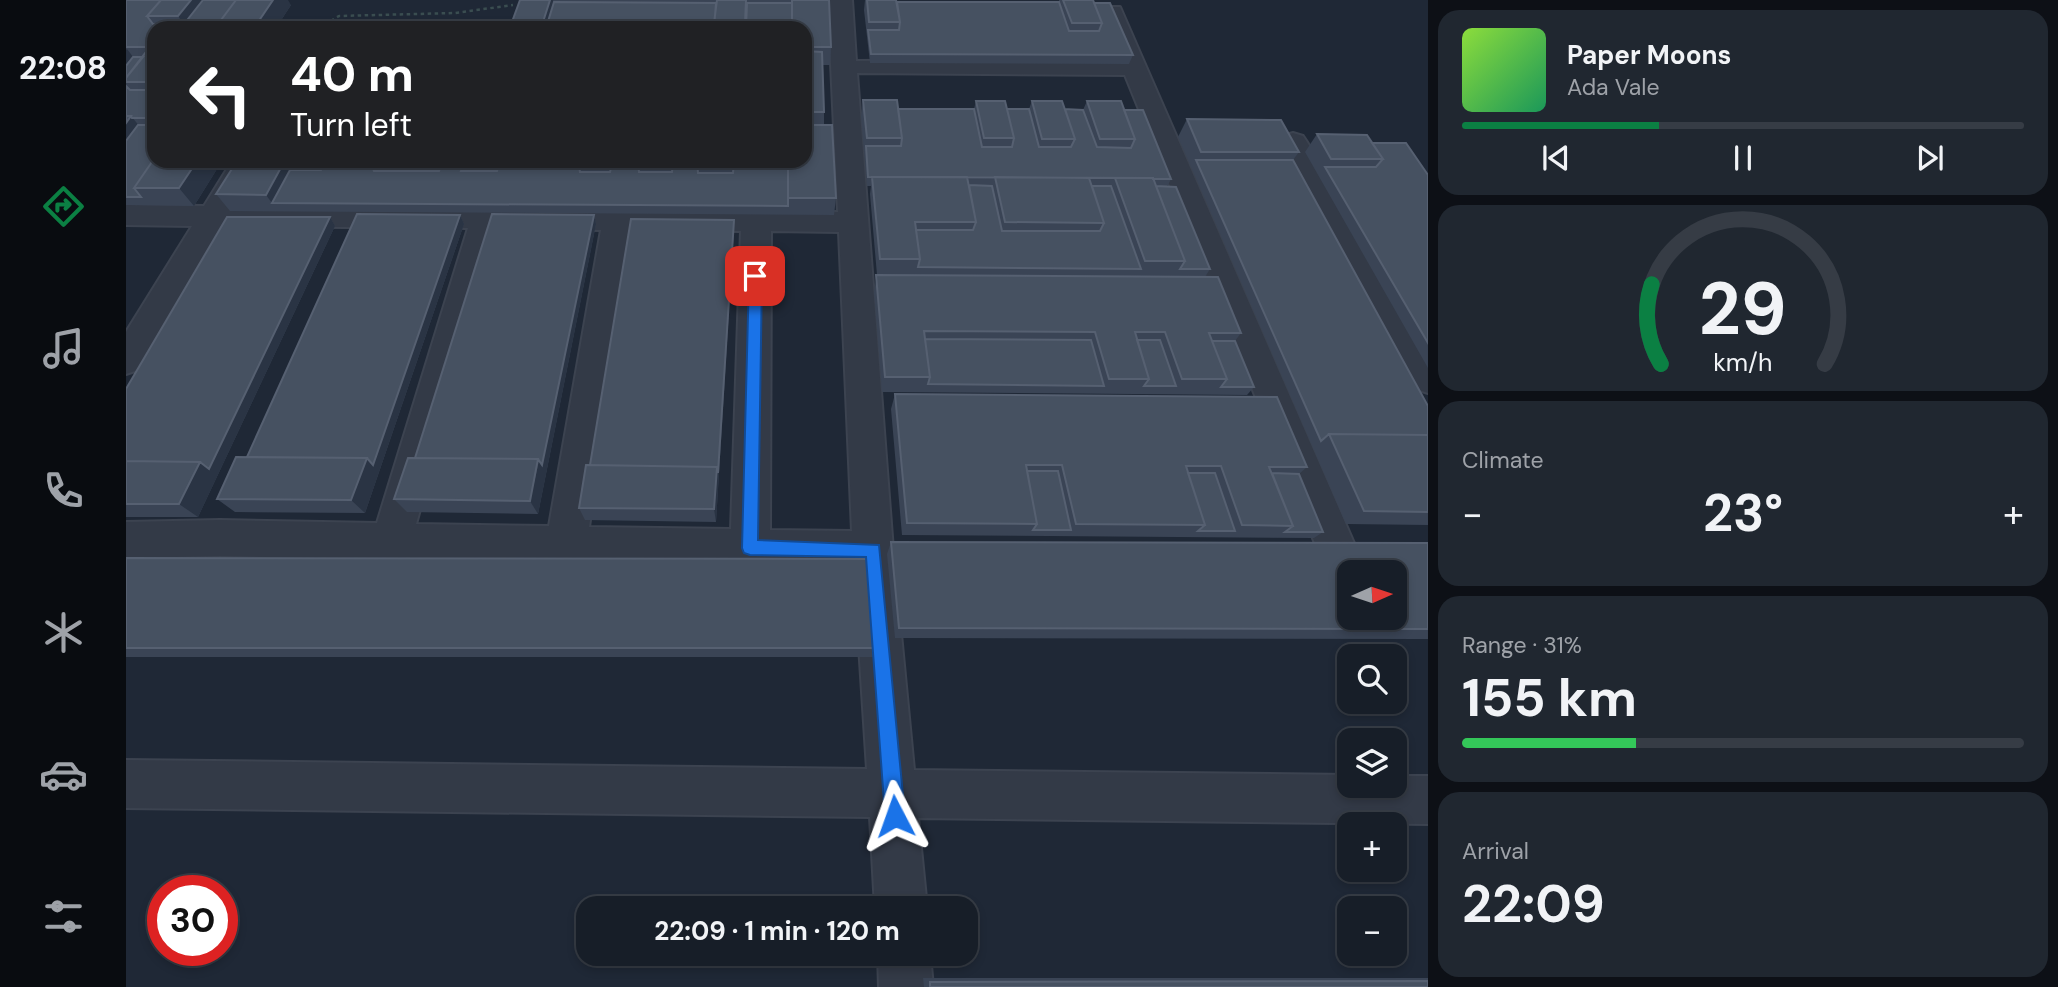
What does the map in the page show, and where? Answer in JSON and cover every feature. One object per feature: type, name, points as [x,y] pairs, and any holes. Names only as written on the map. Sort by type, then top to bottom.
[{"type":"street","points":[[845,5],[841,67],[848,125],[853,222],[895,547],[893,792],[900,896]]},
{"type":"street","points":[[1084,6],[1107,8],[1114,13],[1134,67],[1140,113],[1261,403],[1337,550]]},
{"type":"street","points":[[841,67],[1134,67]]},
{"type":"street","points":[[1293,142],[1428,379]]},
{"type":"street","points":[[126,361],[242,168]]},
{"type":"street","points":[[126,215],[215,215],[355,230],[486,219],[853,222]]},
{"type":"street","points":[[391,541],[486,219]]},
{"type":"street","points":[[566,544],[618,220]]},
{"type":"street","points":[[750,548],[756,221]]},
{"type":"street","points":[[126,540],[226,525],[391,541],[750,548],[895,547]]},
{"type":"street","points":[[1296,550],[1376,551]]},
{"type":"street","points":[[126,784],[1428,800]]},
{"type":"street","points":[[905,966],[906,987]]},
{"type":"path","points":[[331,21],[339,16],[455,13],[513,5]]},
{"type":"building","points":[[126,0],[161,0],[147,16],[151,21],[147,21],[147,47],[126,47]]},
{"type":"building","points":[[161,0],[191,0],[178,16],[147,16]]},
{"type":"building","points":[[203,0],[236,0],[220,21],[186,21]]},
{"type":"building","points":[[236,0],[273,0],[259,21],[220,21]]},
{"type":"building","points":[[520,0],[550,0],[543,21],[512,21]]},
{"type":"building","points":[[717,0],[746,0],[745,21],[714,21]]},
{"type":"building","points":[[792,0],[829,0],[831,47],[812,47],[812,21],[792,21]]},
{"type":"building","points":[[867,0],[896,0],[900,22],[869,22]]},
{"type":"building","points":[[1063,0],[1093,0],[1102,23],[1072,23]]},
{"type":"building","points":[[554,2],[716,3],[715,21],[548,21]]},
{"type":"building","points":[[897,2],[1059,2],[1069,31],[1099,31],[1102,23],[1094,3],[1110,3],[1133,55],[871,54],[868,30],[899,30]]},
{"type":"building","points":[[747,3],[792,3],[792,21],[746,21]]},
{"type":"building","points":[[147,51],[147,82],[126,82],[126,78]]},
{"type":"building","points":[[812,51],[822,52],[824,112],[812,112]]},
{"type":"building","points":[[133,57],[143,57],[126,78],[126,66]]},
{"type":"building","points":[[126,86],[130,90],[147,90],[147,118],[126,116]]},
{"type":"building","points":[[863,100],[897,100],[902,138],[867,138]]},
{"type":"building","points":[[976,101],[1005,101],[1014,138],[984,138]]},
{"type":"building","points":[[1032,101],[1062,101],[1075,139],[1042,139]]},
{"type":"building","points":[[1087,101],[1121,101],[1135,139],[1100,139]]},
{"type":"building","points":[[898,109],[974,109],[982,147],[1012,147],[1014,138],[1007,109],[1029,109],[1039,147],[1071,147],[1075,139],[1065,109],[1083,110],[1097,147],[1131,148],[1135,139],[1124,110],[1143,110],[1171,179],[868,177],[866,146],[901,146]]},
{"type":"building","points":[[1187,119],[1281,120],[1299,152],[1201,152]]},
{"type":"building","points":[[138,125],[147,125],[148,168],[134,188],[141,197],[126,197],[126,141]]},
{"type":"building","points":[[812,125],[832,125],[836,198],[788,198],[788,168],[812,168]]},
{"type":"building","points":[[1317,134],[1367,135],[1383,159],[1331,159]]},
{"type":"building","points":[[1372,143],[1406,143],[1428,175],[1428,343],[1325,167],[1376,167],[1383,159]]},
{"type":"building","points":[[1196,160],[1293,160],[1428,406],[1428,435],[1329,434],[1321,441]]},
{"type":"building","points":[[148,168],[192,168],[179,188],[134,188]]},
{"type":"building","points":[[233,168],[281,168],[266,195],[216,194]]},
{"type":"building","points":[[373,168],[374,171],[439,171],[440,168],[462,168],[461,171],[497,171],[498,168],[579,168],[580,172],[610,172],[611,168],[639,168],[639,172],[672,172],[672,168],[698,168],[698,173],[733,173],[733,168],[788,168],[788,206],[272,203],[290,170]]},
{"type":"building","points":[[872,177],[967,177],[976,222],[915,222],[920,259],[880,259]]},
{"type":"building","points":[[995,177],[1089,178],[1104,223],[1005,222]]},
{"type":"building","points":[[1115,178],[1153,178],[1185,261],[1145,261]]},
{"type":"building","points":[[969,185],[992,186],[1002,231],[1100,231],[1104,223],[1092,186],[1111,186],[1141,269],[918,267],[920,259],[916,230],[973,230],[976,222]]},
{"type":"building","points":[[1156,186],[1176,187],[1210,269],[1180,269],[1185,261]]},
{"type":"building","points":[[357,214],[460,215],[373,465],[367,458],[247,457]]},
{"type":"building","points":[[492,214],[594,215],[542,465],[538,459],[415,458]]},
{"type":"building","points":[[227,217],[330,217],[209,469],[200,462],[126,461],[126,389]]},
{"type":"building","points":[[631,219],[734,220],[718,473],[717,467],[590,465]]},
{"type":"building","points":[[876,275],[1218,277],[1241,333],[1209,333],[1227,379],[1182,379],[1165,332],[1135,332],[1149,379],[1109,379],[1095,332],[924,331],[930,377],[885,377]]},
{"type":"building","points":[[925,339],[1091,340],[1104,386],[928,384],[930,377]]},
{"type":"building","points":[[1137,340],[1160,340],[1176,386],[1144,386],[1149,379]]},
{"type":"building","points":[[1212,341],[1235,341],[1254,387],[1221,387],[1227,379]]},
{"type":"building","points":[[895,394],[1277,397],[1307,467],[1269,467],[1293,526],[1242,525],[1221,466],[1186,466],[1205,525],[1076,524],[1062,465],[1026,465],[1037,524],[907,523]]},
{"type":"building","points":[[1329,434],[1428,435],[1428,512],[1364,511]]},
{"type":"building","points":[[236,457],[367,458],[351,500],[217,499]]},
{"type":"building","points":[[408,458],[538,459],[530,501],[394,499]]},
{"type":"building","points":[[126,461],[200,462],[179,504],[126,504]]},
{"type":"building","points":[[586,465],[717,467],[714,509],[579,508]]},
{"type":"building","points":[[1027,471],[1058,471],[1071,530],[1033,530],[1037,524]]},
{"type":"building","points":[[1188,473],[1215,473],[1235,531],[1198,531],[1205,525]]},
{"type":"building","points":[[1272,473],[1299,474],[1323,532],[1285,532],[1293,526]]},
{"type":"building","points":[[891,542],[1428,543],[1428,629],[1407,629],[1407,560],[1337,560],[1337,629],[899,628]]},
{"type":"building","points":[[126,558],[874,559],[881,648],[126,648]]},
{"type":"building","points":[[1428,981],[1428,987],[930,987],[930,982]]},
{"type":"route","points":[[755,276],[750,548],[873,550],[895,816]]}]
